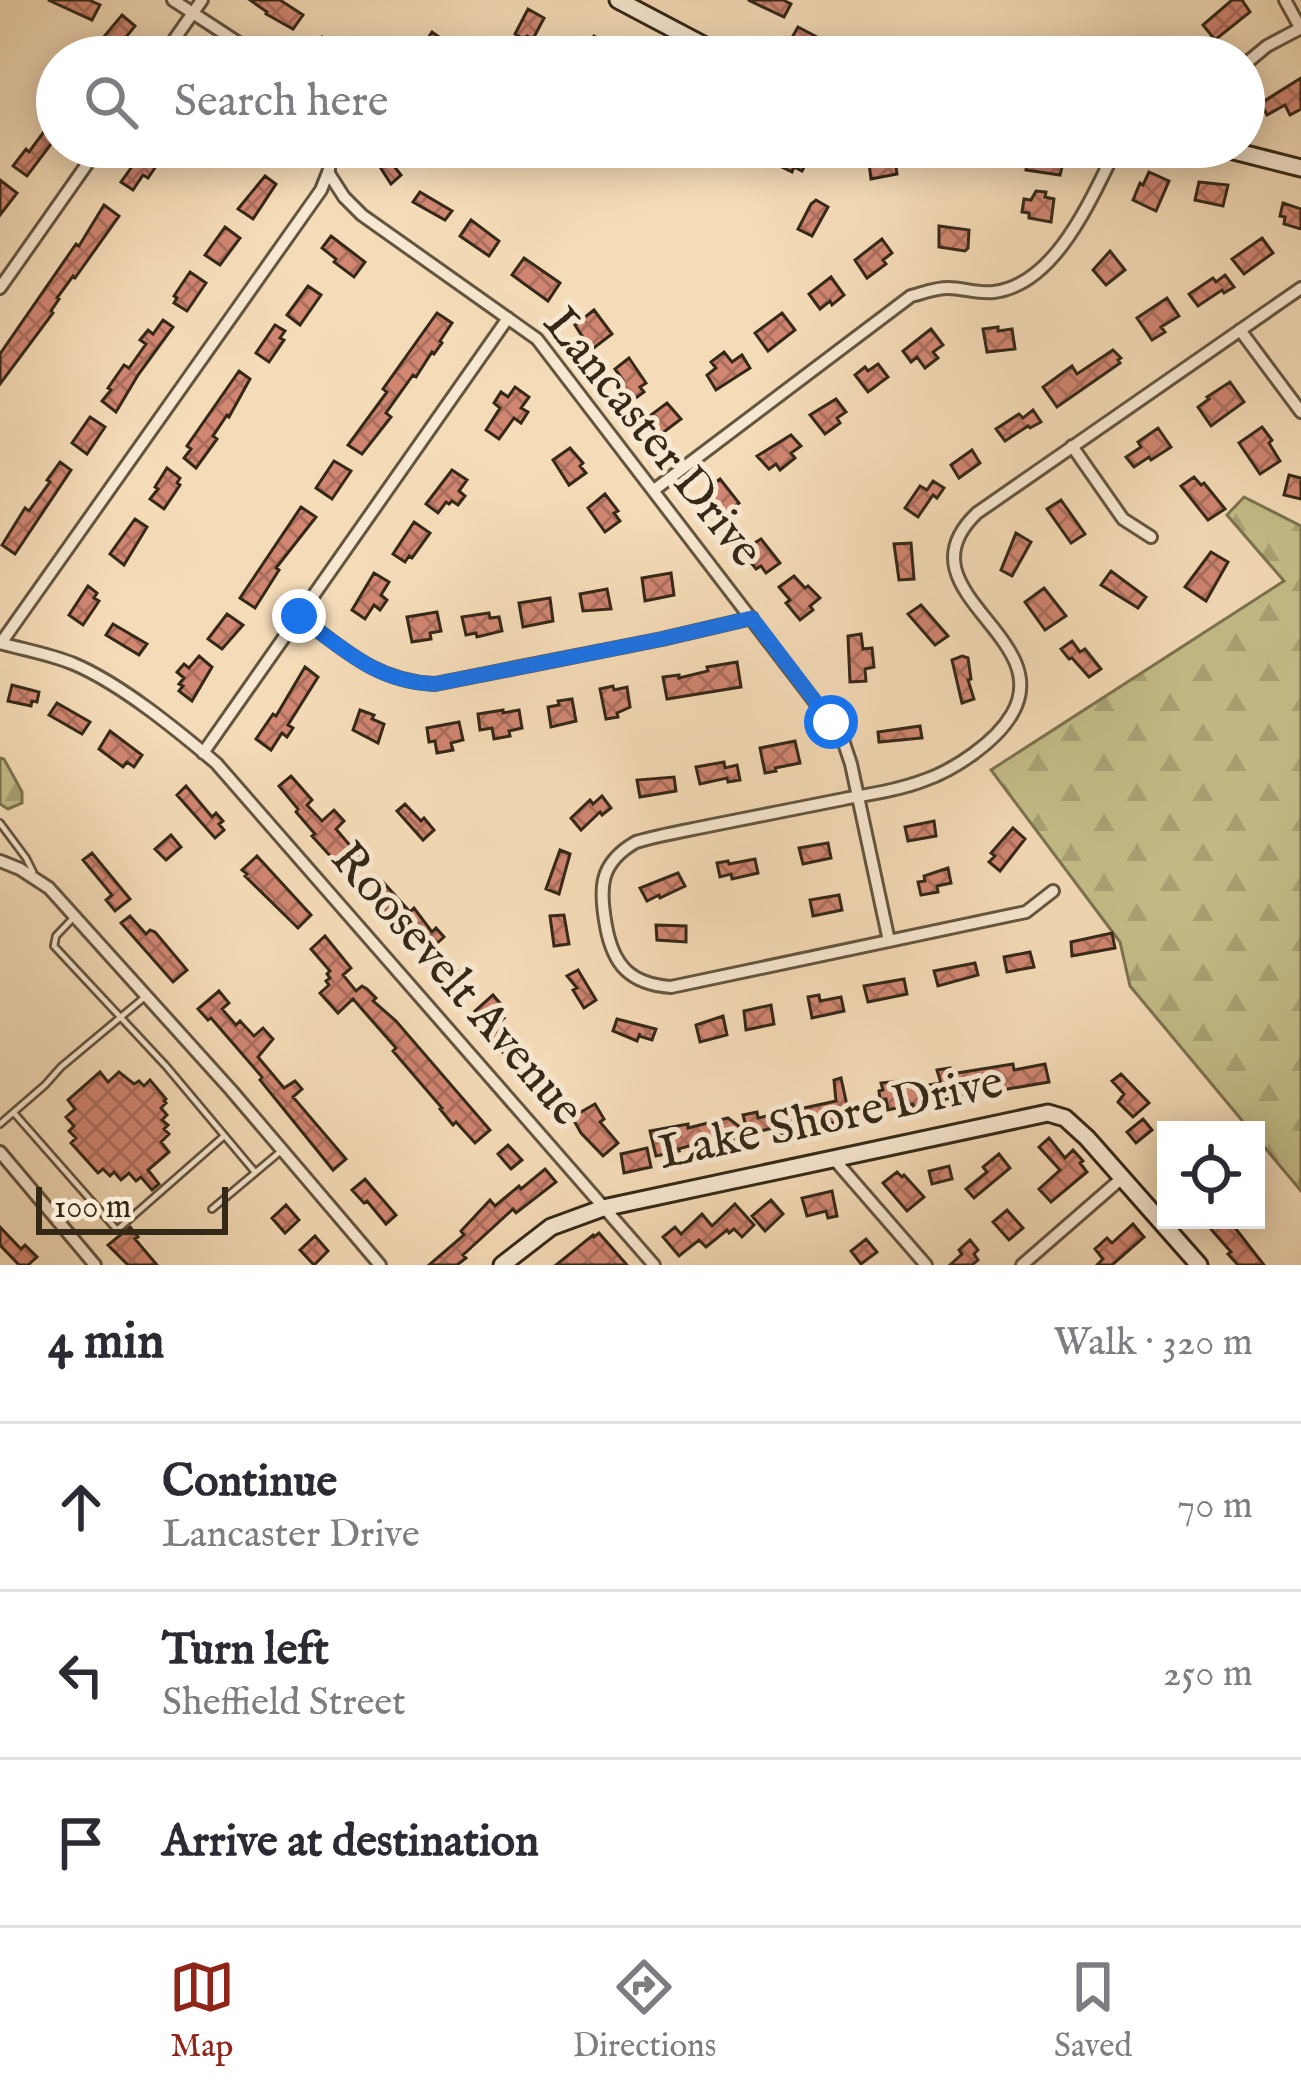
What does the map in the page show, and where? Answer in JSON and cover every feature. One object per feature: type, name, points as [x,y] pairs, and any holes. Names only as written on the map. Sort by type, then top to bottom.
[{"type":"street","points":[[173,0],[230,36]]},
{"type":"street","points":[[177,36],[202,0]]},
{"type":"street","points":[[618,0],[686,36]]},
{"type":"street","points":[[1265,48],[1301,28],[1285,0]]},
{"type":"street","points":[[1265,159],[1301,169]]},
{"type":"street","points":[[0,288],[84,168]]},
{"type":"street","points":[[1,643],[321,190],[328,168]]},
{"type":"street","points":[[654,490],[911,296],[949,288],[991,292],[1027,279],[1060,250],[1078,226],[1107,168]]},
{"type":"street","name":"Lancaster Drive","points":[[328,172],[362,215],[537,339],[843,740],[889,941]]},
{"type":"street","points":[[1053,891],[1026,912],[670,987],[645,982],[617,961],[609,944],[601,889],[610,865],[630,845],[646,839],[925,781],[980,748],[1013,713],[1020,691],[1017,665],[962,589],[955,570],[955,546],[962,530],[977,513],[1301,288]]},
{"type":"street","points":[[203,753],[508,318]]},
{"type":"street","points":[[1240,330],[1301,412]]},
{"type":"street","points":[[1072,446],[1123,519],[1150,537]]},
{"type":"street","points":[[299,616],[383,675],[435,684],[752,618]]},
{"type":"street","name":"Roosevelt Avenue","points":[[1,643],[46,654],[99,677],[216,764],[654,1265]]},
{"type":"street","points":[[0,861],[50,888],[380,1265]]},
{"type":"street","name":"Lake Shore Drive","points":[[502,1265],[551,1226],[602,1208],[1048,1113],[1065,1118],[1199,1265]]},
{"type":"street","points":[[0,1152],[95,1265]]},
{"type":"street","points":[[832,1158],[926,1265]]},
{"type":"street","points":[[1022,1265],[1122,1178]]},
{"type":"lane","points":[[0,823],[36,878]]},
{"type":"lane","points":[[74,916],[56,936],[54,946],[166,1066],[255,1172]]},
{"type":"lane","points":[[0,1124],[146,996]]},
{"type":"lane","points":[[14,1113],[117,1230],[224,1136]]},
{"type":"lane","points":[[212,1209],[281,1150]]},
{"type":"green space","points":[[1244,497],[1301,526],[1301,1191],[1265,1148],[1265,1121],[1242,1121],[1130,986],[1120,942],[991,770],[1284,581],[1227,515]]},
{"type":"green space","points":[[0,758],[22,792],[22,803],[8,809],[0,804]]},
{"type":"building","points":[[48,0],[89,0],[100,5],[92,20]]},
{"type":"building","points":[[250,0],[280,0],[303,15],[293,29]]},
{"type":"building","points":[[748,0],[783,0],[791,4],[784,17]]},
{"type":"building","points":[[1232,0],[1242,0],[1250,12],[1220,36],[1212,36],[1203,25]]},
{"type":"building","points":[[528,9],[544,18],[535,36],[515,34]]},
{"type":"building","points":[[122,15],[135,26],[127,36],[104,36]]},
{"type":"building","points":[[798,27],[815,36],[793,36]]},
{"type":"building","points":[[1301,78],[1301,109],[1290,115],[1285,105],[1267,115],[1265,100]]},
{"type":"building","points":[[36,143],[36,164],[27,176],[13,166],[26,149],[29,152]]},
{"type":"building","points":[[131,168],[155,168],[133,190],[121,182]]},
{"type":"building","points":[[381,168],[396,168],[401,175],[391,184]]},
{"type":"building","points":[[870,168],[896,168],[897,174],[871,179]]},
{"type":"building","points":[[1026,168],[1062,168],[1060,175]]},
{"type":"building","points":[[1149,172],[1169,181],[1156,211],[1133,200]]},
{"type":"building","points":[[265,176],[276,184],[253,219],[238,209]]},
{"type":"building","points":[[0,180],[17,193],[0,215]]},
{"type":"building","points":[[1199,182],[1228,185],[1223,206],[1195,200]]},
{"type":"building","points":[[1036,191],[1054,199],[1051,222],[1022,212],[1024,199],[1031,200]]},
{"type":"building","points":[[420,192],[452,211],[445,220],[413,202]]},
{"type":"building","points":[[816,200],[828,207],[812,236],[798,229]]},
{"type":"building","points":[[1283,203],[1301,209],[1301,229],[1284,224],[1285,217],[1280,216]]},
{"type":"building","points":[[104,205],[119,216],[0,384],[0,354]]},
{"type":"building","points":[[471,220],[499,241],[489,256],[460,236]]},
{"type":"building","points":[[939,226],[969,230],[968,248],[939,247]]},
{"type":"building","points":[[225,227],[240,238],[220,265],[205,255]]},
{"type":"building","points":[[331,236],[365,262],[354,277],[322,248]]},
{"type":"building","points":[[1262,238],[1273,253],[1244,274],[1232,259]]},
{"type":"building","points":[[882,239],[892,253],[867,278],[855,260]]},
{"type":"building","points":[[1110,251],[1125,270],[1106,285],[1093,270]]},
{"type":"building","points":[[524,258],[560,283],[548,301],[512,275]]},
{"type":"building","points":[[190,272],[206,283],[187,311],[174,303],[174,296]]},
{"type":"building","points":[[1225,275],[1234,287],[1198,306],[1189,294]]},
{"type":"building","points":[[831,277],[844,295],[820,309],[809,294]]},
{"type":"building","points":[[308,286],[321,295],[300,325],[287,315]]},
{"type":"building","points":[[1167,298],[1179,316],[1161,327],[1165,332],[1152,340],[1137,318]]},
{"type":"building","points":[[594,310],[612,334],[591,350],[575,325]]},
{"type":"building","points":[[437,313],[452,323],[442,343],[413,375],[386,413],[391,417],[362,454],[348,445]]},
{"type":"building","points":[[782,313],[795,330],[768,351],[755,333]]},
{"type":"building","points":[[163,320],[173,327],[116,412],[102,401],[108,388],[146,344],[140,340],[148,330],[153,334]]},
{"type":"building","points":[[275,325],[285,331],[280,338],[284,340],[269,362],[256,353]]},
{"type":"building","points":[[998,327],[998,331],[1012,329],[1015,349],[987,352],[983,329]]},
{"type":"building","points":[[931,329],[943,345],[933,352],[938,358],[925,368],[917,357],[911,362],[903,351]]},
{"type":"building","points":[[1113,350],[1120,363],[1057,407],[1043,387],[1072,366],[1077,374]]},
{"type":"building","points":[[724,352],[732,362],[742,355],[750,368],[716,390],[707,375],[716,368],[711,362]]},
{"type":"building","points":[[629,358],[646,383],[640,387],[644,392],[633,400],[615,369]]},
{"type":"building","points":[[878,364],[888,377],[868,392],[855,375]]},
{"type":"building","points":[[239,371],[250,379],[196,468],[184,458],[191,449],[187,446]]},
{"type":"building","points":[[1230,382],[1244,402],[1211,426],[1198,407]]},
{"type":"building","points":[[515,387],[529,397],[521,408],[528,412],[521,423],[514,418],[499,439],[486,430],[500,408],[494,403],[501,392],[508,397]]},
{"type":"building","points":[[836,399],[846,412],[825,434],[810,415]]},
{"type":"building","points":[[667,403],[681,419],[656,438],[643,421]]},
{"type":"building","points":[[1033,410],[1041,422],[1005,441],[996,429]]},
{"type":"building","points":[[90,417],[105,427],[87,454],[72,443]]},
{"type":"building","points":[[1262,427],[1280,461],[1260,474],[1239,443]]},
{"type":"building","points":[[1158,428],[1171,447],[1134,467],[1126,457]]},
{"type":"building","points":[[791,435],[801,446],[791,453],[795,458],[780,470],[776,464],[769,469],[757,456]]},
{"type":"building","points":[[570,448],[586,473],[569,485],[553,460]]},
{"type":"building","points":[[972,450],[980,463],[959,478],[951,465]]},
{"type":"building","points":[[334,461],[351,471],[332,499],[316,488]]},
{"type":"building","points":[[60,462],[71,470],[15,554],[2,545]]},
{"type":"building","points":[[167,468],[180,478],[180,485],[164,509],[150,499]]},
{"type":"building","points":[[452,470],[467,480],[459,491],[465,496],[458,505],[446,502],[438,513],[426,504]]},
{"type":"building","points":[[1289,475],[1301,478],[1301,499],[1284,495]]},
{"type":"building","points":[[1194,477],[1225,509],[1208,520],[1181,486]]},
{"type":"building","points":[[720,479],[739,503],[724,515],[712,504],[717,501],[706,489]]},
{"type":"building","points":[[933,481],[944,488],[918,517],[905,508],[920,486],[927,490]]},
{"type":"building","points":[[605,494],[620,521],[605,532],[588,508]]},
{"type":"building","points":[[1061,500],[1085,534],[1071,543],[1047,509]]},
{"type":"building","points":[[301,507],[316,517],[276,568],[255,608],[240,598]]},
{"type":"building","points":[[135,519],[147,527],[124,565],[110,554]]},
{"type":"building","points":[[414,522],[430,533],[405,562],[393,554]]},
{"type":"building","points":[[1016,533],[1031,542],[1012,576],[1001,570]]},
{"type":"building","points":[[761,539],[780,563],[766,573],[761,566],[756,569],[742,551]]},
{"type":"building","points":[[911,543],[914,579],[899,580],[894,544]]},
{"type":"building","points":[[1211,552],[1228,562],[1206,601],[1185,587]]},
{"type":"building","points":[[1111,571],[1146,597],[1138,608],[1101,585]]},
{"type":"building","points":[[374,573],[389,582],[381,595],[387,600],[380,610],[374,605],[365,619],[352,610]]},
{"type":"building","points":[[671,573],[674,595],[645,601],[642,578]]},
{"type":"building","points":[[794,576],[820,598],[800,620],[779,587]]},
{"type":"building","points":[[88,586],[99,601],[83,625],[69,615]]},
{"type":"building","points":[[1044,588],[1066,616],[1045,630],[1025,602]]},
{"type":"building","points":[[607,589],[611,609],[583,611],[580,594]]},
{"type":"building","points":[[550,598],[553,621],[523,627],[519,603]]},
{"type":"building","points":[[921,605],[948,636],[935,645],[908,614]]},
{"type":"building","points":[[437,612],[441,631],[430,633],[431,639],[412,642],[407,617]]},
{"type":"building","points":[[489,613],[490,618],[499,617],[502,631],[466,635],[462,617]]},
{"type":"building","points":[[227,614],[243,625],[222,649],[208,639]]},
{"type":"building","points":[[113,624],[147,644],[139,655],[106,635]]},
{"type":"building","points":[[861,634],[863,649],[872,648],[874,667],[865,669],[866,681],[850,682],[848,636]]},
{"type":"building","points":[[1072,641],[1101,669],[1089,677],[1069,659],[1061,649]]},
{"type":"building","points":[[199,656],[212,667],[192,701],[179,691],[184,678],[177,672],[184,664],[189,668]]},
{"type":"building","points":[[968,658],[974,699],[962,703],[952,660]]},
{"type":"building","points":[[737,662],[741,687],[667,699],[663,677],[679,678]]},
{"type":"building","points":[[305,667],[318,677],[288,725],[293,728],[287,737],[282,733],[271,750],[256,739]]},
{"type":"building","points":[[12,685],[39,692],[37,702],[32,701],[31,706],[8,701]]},
{"type":"building","points":[[613,686],[614,690],[627,687],[630,707],[606,719],[600,689]]},
{"type":"building","points":[[572,699],[576,721],[551,727],[548,707]]},
{"type":"building","points":[[57,703],[90,722],[82,734],[49,715]]},
{"type":"building","points":[[360,710],[384,724],[378,743],[353,730]]},
{"type":"building","points":[[519,710],[522,728],[494,739],[492,728],[480,730],[478,714]]},
{"type":"building","points":[[459,722],[463,740],[451,743],[453,750],[437,753],[427,728]]},
{"type":"building","points":[[920,726],[922,738],[879,742],[878,732]]},
{"type":"building","points":[[110,731],[142,755],[134,767],[127,762],[123,767],[99,749]]},
{"type":"building","points":[[795,741],[800,763],[765,773],[760,748]]},
{"type":"building","points":[[724,762],[725,768],[737,765],[740,780],[700,784],[696,767]]},
{"type":"building","points":[[291,776],[312,800],[307,805],[322,821],[334,810],[344,821],[336,829],[359,856],[343,870],[312,836],[315,834],[279,786]]},
{"type":"building","points":[[674,777],[676,791],[640,797],[637,780]]},
{"type":"building","points":[[186,786],[212,817],[216,813],[223,821],[219,824],[224,830],[215,838],[177,795]]},
{"type":"building","points":[[602,796],[611,808],[581,830],[571,818],[590,800],[593,804]]},
{"type":"building","points":[[405,804],[434,830],[423,840],[397,811]]},
{"type":"building","points":[[934,821],[936,836],[908,841],[905,827]]},
{"type":"building","points":[[1013,828],[1025,839],[1000,871],[989,862],[995,856],[991,853]]},
{"type":"building","points":[[171,835],[181,847],[166,860],[155,849]]},
{"type":"building","points":[[828,843],[831,858],[803,864],[799,848]]},
{"type":"building","points":[[560,850],[570,854],[559,894],[546,889]]},
{"type":"building","points":[[92,853],[130,899],[115,911],[106,900],[112,895],[83,860]]},
{"type":"building","points":[[257,856],[311,915],[298,928],[245,876],[242,870]]},
{"type":"building","points":[[755,859],[758,873],[720,877],[717,863]]},
{"type":"building","points":[[948,868],[951,883],[921,895],[918,882],[925,881],[924,876]]},
{"type":"building","points":[[678,873],[685,886],[647,901],[640,888]]},
{"type":"building","points":[[383,882],[410,912],[414,908],[432,932],[436,928],[444,937],[425,954],[368,896]]},
{"type":"building","points":[[839,895],[842,910],[813,916],[810,900]]},
{"type":"building","points":[[564,915],[569,944],[554,946],[550,916]]},
{"type":"building","points":[[130,916],[146,934],[155,932],[187,970],[173,982],[121,923]]},
{"type":"building","points":[[656,925],[686,926],[686,942],[657,940]]},
{"type":"building","points":[[1112,933],[1115,948],[1072,956],[1071,942]]},
{"type":"building","points":[[325,936],[351,968],[343,975],[356,991],[362,986],[376,998],[373,1001],[396,1021],[490,1130],[475,1143],[456,1122],[453,1125],[353,999],[338,1013],[320,993],[329,985],[330,971],[311,949]]},
{"type":"building","points":[[1030,952],[1034,967],[1007,972],[1004,957]]},
{"type":"building","points":[[448,960],[467,982],[456,991],[437,970]]},
{"type":"building","points":[[975,963],[978,975],[938,986],[934,971]]},
{"type":"building","points":[[578,970],[596,1000],[584,1008],[567,976]]},
{"type":"building","points":[[904,979],[907,994],[868,1002],[864,986]]},
{"type":"building","points":[[219,991],[229,1003],[222,1009],[236,1025],[240,1021],[254,1036],[263,1028],[273,1039],[258,1057],[284,1088],[295,1081],[302,1089],[293,1097],[346,1159],[333,1170],[262,1077],[198,1009]]},
{"type":"building","points":[[493,995],[506,1010],[501,1021],[520,1042],[505,1055],[489,1037],[495,1032],[475,1011]]},
{"type":"building","points":[[819,995],[820,1001],[841,997],[844,1011],[812,1018],[808,997]]},
{"type":"building","points":[[771,1005],[774,1024],[746,1030],[744,1011]]},
{"type":"building","points":[[723,1016],[727,1035],[700,1042],[696,1025]]},
{"type":"building","points":[[617,1019],[656,1029],[652,1040],[640,1033],[637,1041],[613,1031]]},
{"type":"building","points":[[1013,1064],[1014,1070],[1045,1064],[1049,1082],[1002,1090],[1001,1084],[914,1108],[913,1104],[888,1110],[886,1099],[880,1100],[881,1083],[921,1081],[922,1086],[941,1083],[937,1070],[950,1068],[951,1074]]},
{"type":"building","points":[[100,1072],[108,1082],[119,1072],[134,1084],[139,1081],[144,1086],[150,1080],[166,1099],[161,1108],[167,1115],[162,1120],[169,1134],[161,1142],[169,1152],[148,1170],[159,1184],[152,1190],[141,1177],[136,1181],[129,1173],[121,1180],[114,1172],[110,1176],[103,1169],[98,1173],[71,1143],[76,1138],[69,1131],[74,1126],[66,1117],[75,1109],[68,1100]]},
{"type":"building","points":[[1121,1074],[1149,1103],[1133,1117],[1118,1102],[1124,1094],[1112,1081]]},
{"type":"building","points":[[841,1078],[850,1119],[775,1135],[773,1128],[748,1134],[743,1115],[757,1112],[758,1118],[836,1101],[834,1080]]},
{"type":"building","points":[[595,1104],[604,1119],[600,1122],[618,1143],[603,1156],[572,1117]]},
{"type":"building","points":[[728,1118],[744,1130],[745,1138],[732,1141],[733,1147],[717,1151],[716,1145],[697,1148],[696,1144],[656,1156],[650,1131]]},
{"type":"building","points":[[1143,1119],[1152,1130],[1136,1143],[1127,1132]]},
{"type":"building","points":[[1049,1138],[1065,1158],[1073,1150],[1087,1172],[1051,1202],[1039,1189],[1060,1170],[1039,1147]]},
{"type":"building","points":[[508,1145],[522,1160],[511,1169],[498,1154]]},
{"type":"building","points":[[647,1148],[651,1167],[624,1173],[621,1154]]},
{"type":"building","points":[[999,1154],[1010,1168],[974,1198],[966,1189],[987,1172],[983,1167]]},
{"type":"building","points":[[949,1166],[952,1179],[932,1184],[929,1171]]},
{"type":"building","points":[[545,1169],[556,1182],[516,1213],[513,1209],[463,1255],[466,1258],[457,1265],[429,1265],[464,1235],[461,1231],[490,1200],[495,1206]]},
{"type":"building","points":[[897,1172],[924,1197],[907,1211],[883,1183]]},
{"type":"building","points":[[365,1179],[396,1215],[386,1224],[352,1190]]},
{"type":"building","points":[[832,1191],[837,1216],[828,1218],[826,1211],[807,1216],[802,1198]]},
{"type":"building","points":[[771,1200],[783,1214],[765,1231],[752,1216]]},
{"type":"building","points":[[735,1204],[754,1225],[742,1237],[734,1229],[727,1230],[706,1247],[699,1240],[679,1256],[663,1237],[675,1227],[681,1234],[702,1214],[712,1226]]},
{"type":"building","points":[[286,1205],[299,1220],[285,1233],[272,1218]]},
{"type":"building","points":[[1007,1210],[1023,1228],[1009,1240],[993,1222]]},
{"type":"building","points":[[1133,1224],[1144,1237],[1112,1265],[1097,1265],[1103,1259],[1095,1249],[1107,1238],[1112,1243]]},
{"type":"building","points":[[0,1227],[21,1249],[25,1245],[37,1257],[28,1265],[19,1265],[0,1245]]},
{"type":"building","points":[[130,1227],[157,1265],[128,1265],[108,1245]]},
{"type":"building","points":[[1211,1229],[1236,1229],[1264,1265],[1238,1265]]},
{"type":"building","points":[[599,1233],[627,1265],[556,1265],[593,1235]]},
{"type":"building","points":[[315,1236],[328,1251],[314,1265],[300,1250]]},
{"type":"building","points":[[866,1239],[877,1252],[861,1264],[851,1251]]},
{"type":"building","points":[[970,1240],[978,1250],[974,1254],[978,1260],[972,1265],[950,1265],[962,1254],[959,1250]]},
{"type":"route","points":[[299,616],[383,675],[435,684],[752,618],[831,722]]}]
